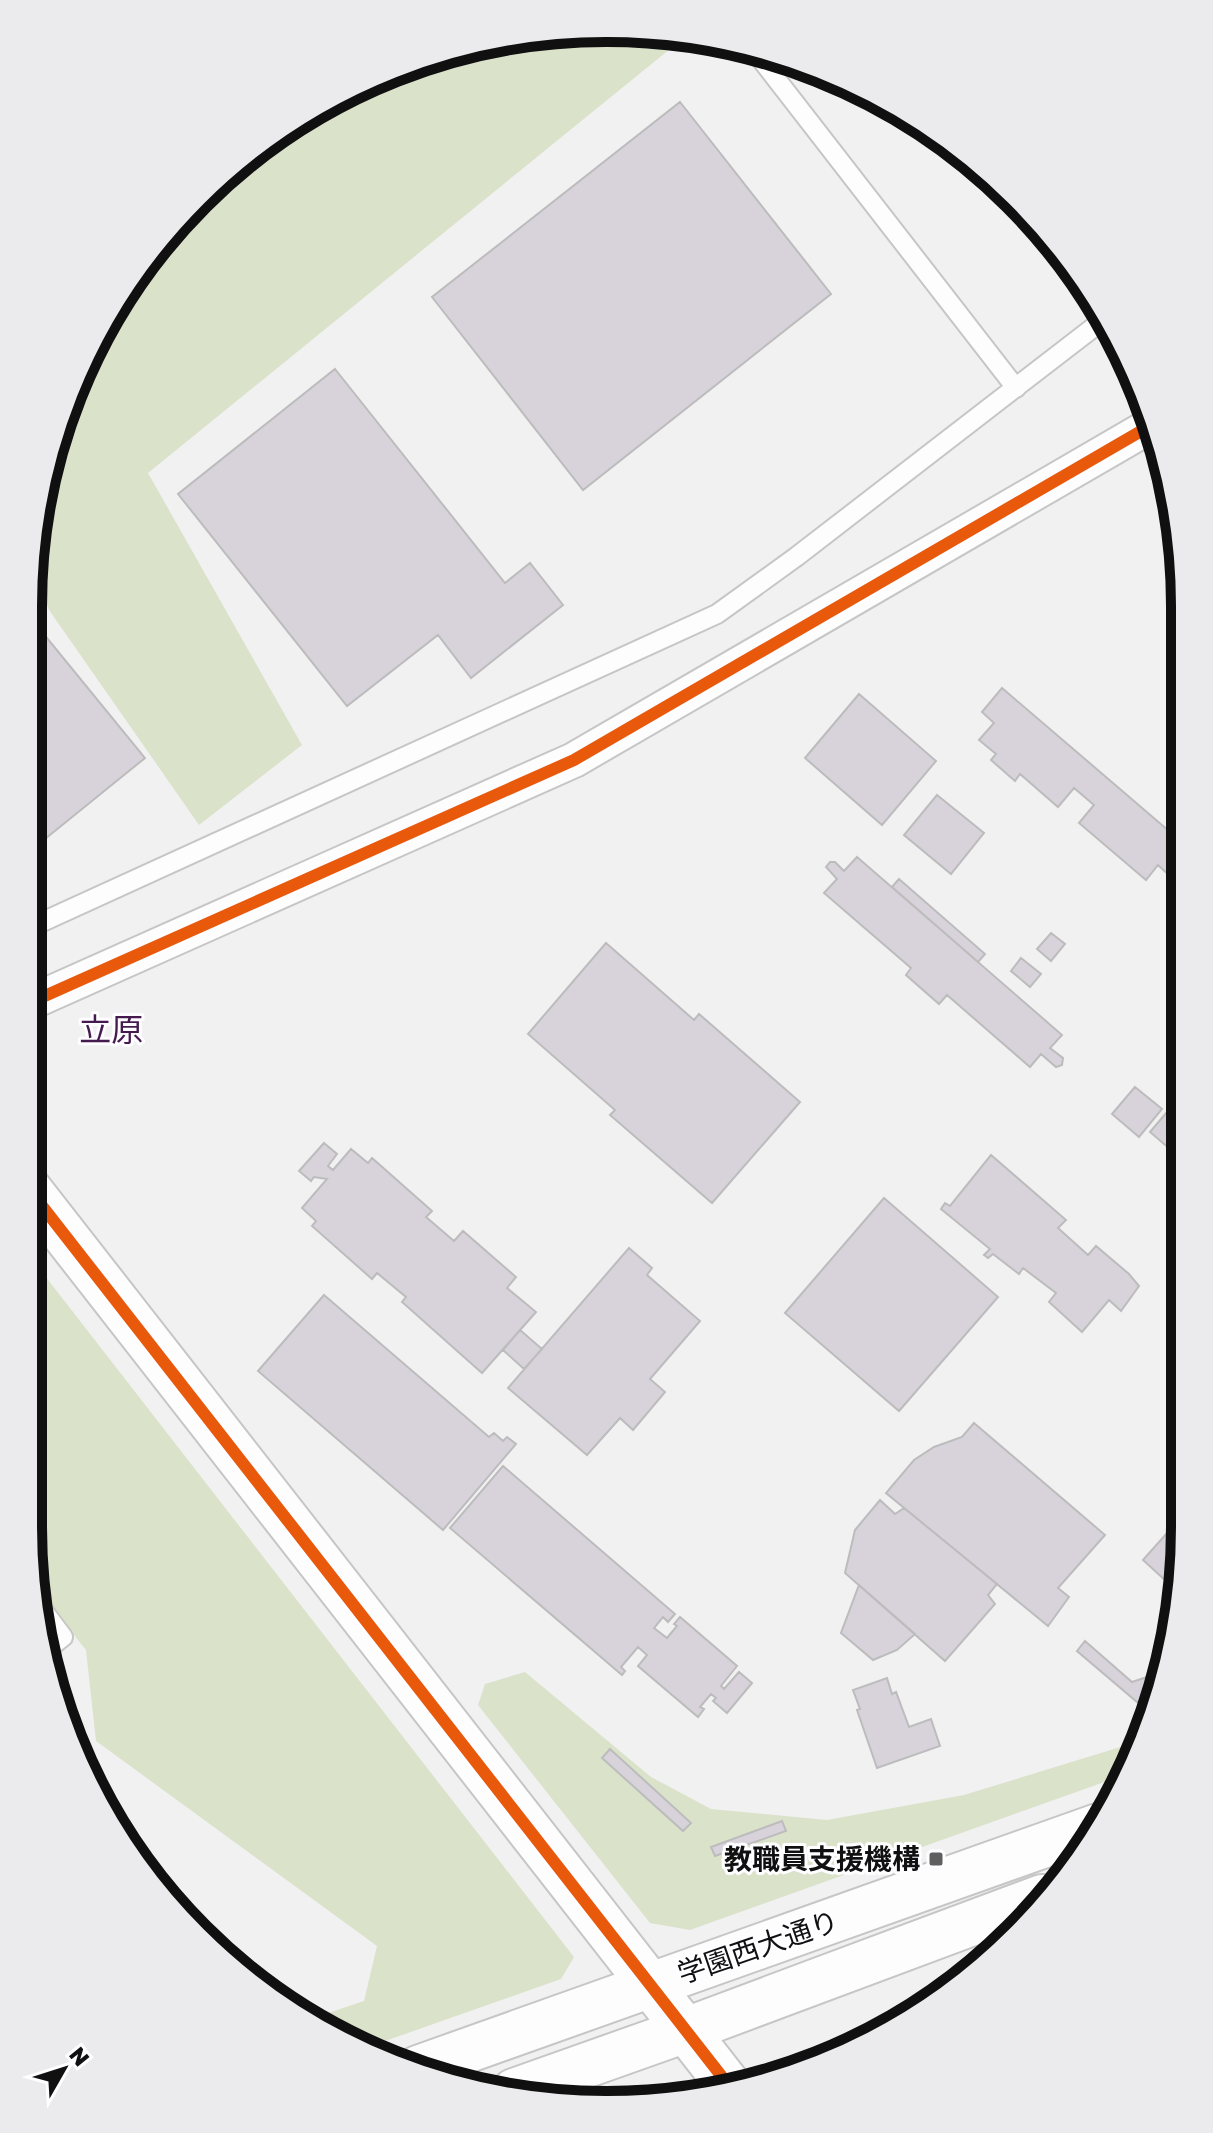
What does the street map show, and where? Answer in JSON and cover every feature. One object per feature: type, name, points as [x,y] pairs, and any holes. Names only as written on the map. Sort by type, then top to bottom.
[{"type":"main road","points":[[42,1206],[723,2079]]},
{"type":"main road","name":"学園西大通り","points":[[432,2063],[1081,1832]]},
{"type":"main road","name":"学園西大通り","points":[[530,2085],[1028,1902]]},
{"type":"street","points":[[42,997],[574,760],[1143,430]]},
{"type":"lane","points":[[765,65],[1016,388]]},
{"type":"lane","points":[[42,922],[717,614],[1096,326]]},
{"type":"lane","points":[[50,1620],[63,1637],[55,1644]]},
{"type":"green space","points":[[570,43],[673,46],[148,473],[302,745],[199,825],[49,610],[42,595],[43,570],[53,496],[61,460],[85,390],[137,293],[182,234],[234,182],[293,137],[357,100],[460,61]]},
{"type":"green space","points":[[42,1272],[574,1957],[561,1979],[379,2043],[323,2015],[364,2001],[377,1946],[96,1741],[86,1650],[47,1600],[42,1526]]},
{"type":"green space","points":[[525,1672],[651,1777],[711,1809],[827,1820],[964,1795],[1127,1745],[1111,1780],[690,1930],[650,1923],[478,1705],[485,1684]]},
{"type":"building","points":[[680,102],[831,294],[583,490],[432,297]]},
{"type":"building","points":[[335,369],[505,583],[530,563],[563,605],[471,678],[438,635],[347,706],[178,494]]},
{"type":"building","points":[[42,632],[145,758],[42,841]]},
{"type":"building","points":[[1002,688],[1171,833],[1171,877],[1158,865],[1146,880],[1079,823],[1094,805],[1074,788],[1058,807],[1020,774],[1015,781],[991,760],[996,754],[979,740],[994,723],[982,712]]},
{"type":"building","points":[[859,694],[936,761],[882,825],[805,758]]},
{"type":"building","points":[[937,795],[984,833],[951,874],[904,835]]},
{"type":"building","points":[[857,857],[1062,1035],[1050,1048],[1063,1058],[1062,1065],[1056,1067],[1041,1054],[1030,1067],[947,995],[939,1004],[906,975],[911,968],[824,893],[837,879],[826,867],[830,862],[835,862],[844,871]]},
{"type":"building","points":[[899,879],[985,954],[978,962],[892,887]]},
{"type":"building","points":[[1051,933],[1065,944],[1051,961],[1037,949]]},
{"type":"building","points":[[606,943],[694,1020],[699,1014],[800,1102],[712,1203],[610,1115],[615,1110],[528,1034]]},
{"type":"building","points":[[1021,958],[1041,974],[1030,987],[1011,971]]},
{"type":"building","points":[[1135,1087],[1162,1109],[1139,1137],[1112,1114]]},
{"type":"building","points":[[1171,1107],[1171,1150],[1150,1132]]},
{"type":"building","points":[[324,1143],[337,1154],[328,1166],[333,1170],[351,1149],[368,1163],[372,1158],[432,1211],[426,1217],[454,1241],[463,1231],[516,1277],[507,1288],[536,1312],[482,1373],[402,1302],[406,1297],[377,1273],[372,1279],[312,1226],[316,1221],[302,1208],[327,1179],[314,1177],[311,1181],[299,1171]]},
{"type":"building","points":[[991,1155],[1066,1220],[1058,1228],[1088,1255],[1096,1246],[1139,1286],[1121,1311],[1109,1300],[1082,1332],[1049,1302],[1056,1293],[1023,1268],[1019,1274],[993,1254],[988,1258],[984,1255],[990,1249],[941,1209],[945,1203],[950,1206]]},
{"type":"building","points":[[884,1198],[998,1297],[899,1411],[785,1313]]},
{"type":"building","points":[[629,1248],[652,1268],[647,1275],[700,1321],[650,1379],[665,1392],[633,1430],[620,1418],[587,1455],[508,1388]]},
{"type":"building","points":[[324,1295],[489,1437],[494,1433],[503,1441],[507,1437],[516,1444],[443,1530],[258,1371]]},
{"type":"building","points":[[520,1330],[542,1349],[524,1369],[503,1350]]},
{"type":"building","points":[[974,1423],[1105,1535],[1058,1588],[1069,1597],[1048,1626],[886,1493],[914,1460],[934,1447],[962,1437]]},
{"type":"building","points":[[503,1466],[675,1614],[668,1622],[663,1617],[654,1628],[667,1638],[680,1617],[737,1666],[721,1686],[724,1689],[739,1672],[752,1683],[727,1713],[713,1701],[716,1698],[711,1694],[700,1707],[704,1709],[698,1717],[638,1666],[647,1655],[638,1647],[621,1667],[625,1671],[622,1675],[450,1528]]},
{"type":"building","points":[[880,1500],[895,1514],[904,1508],[997,1584],[988,1595],[995,1604],[945,1661],[845,1573],[855,1530]]},
{"type":"building","points":[[1171,1529],[1168,1583],[1143,1560]]},
{"type":"building","points":[[859,1585],[915,1634],[897,1650],[873,1660],[841,1633]]},
{"type":"building","points":[[1085,1641],[1132,1682],[1151,1676],[1144,1700],[1137,1702],[1077,1651]]},
{"type":"building","points":[[887,1678],[892,1694],[896,1692],[909,1727],[931,1719],[940,1746],[877,1768],[853,1690]]},
{"type":"building","points":[[610,1749],[691,1823],[683,1831],[602,1758]]},
{"type":"building","points":[[782,1821],[786,1831],[715,1856],[711,1847]]},
{"type":"cycle path","points":[[42,997],[574,760],[1143,430]]},
{"type":"cycle path","points":[[42,1206],[723,2079]]},
{"type":"place","name":"教職員支援機構","points":[[936,1859]]},
{"type":"district","name":"立原","points":[[111,1030]]}]
